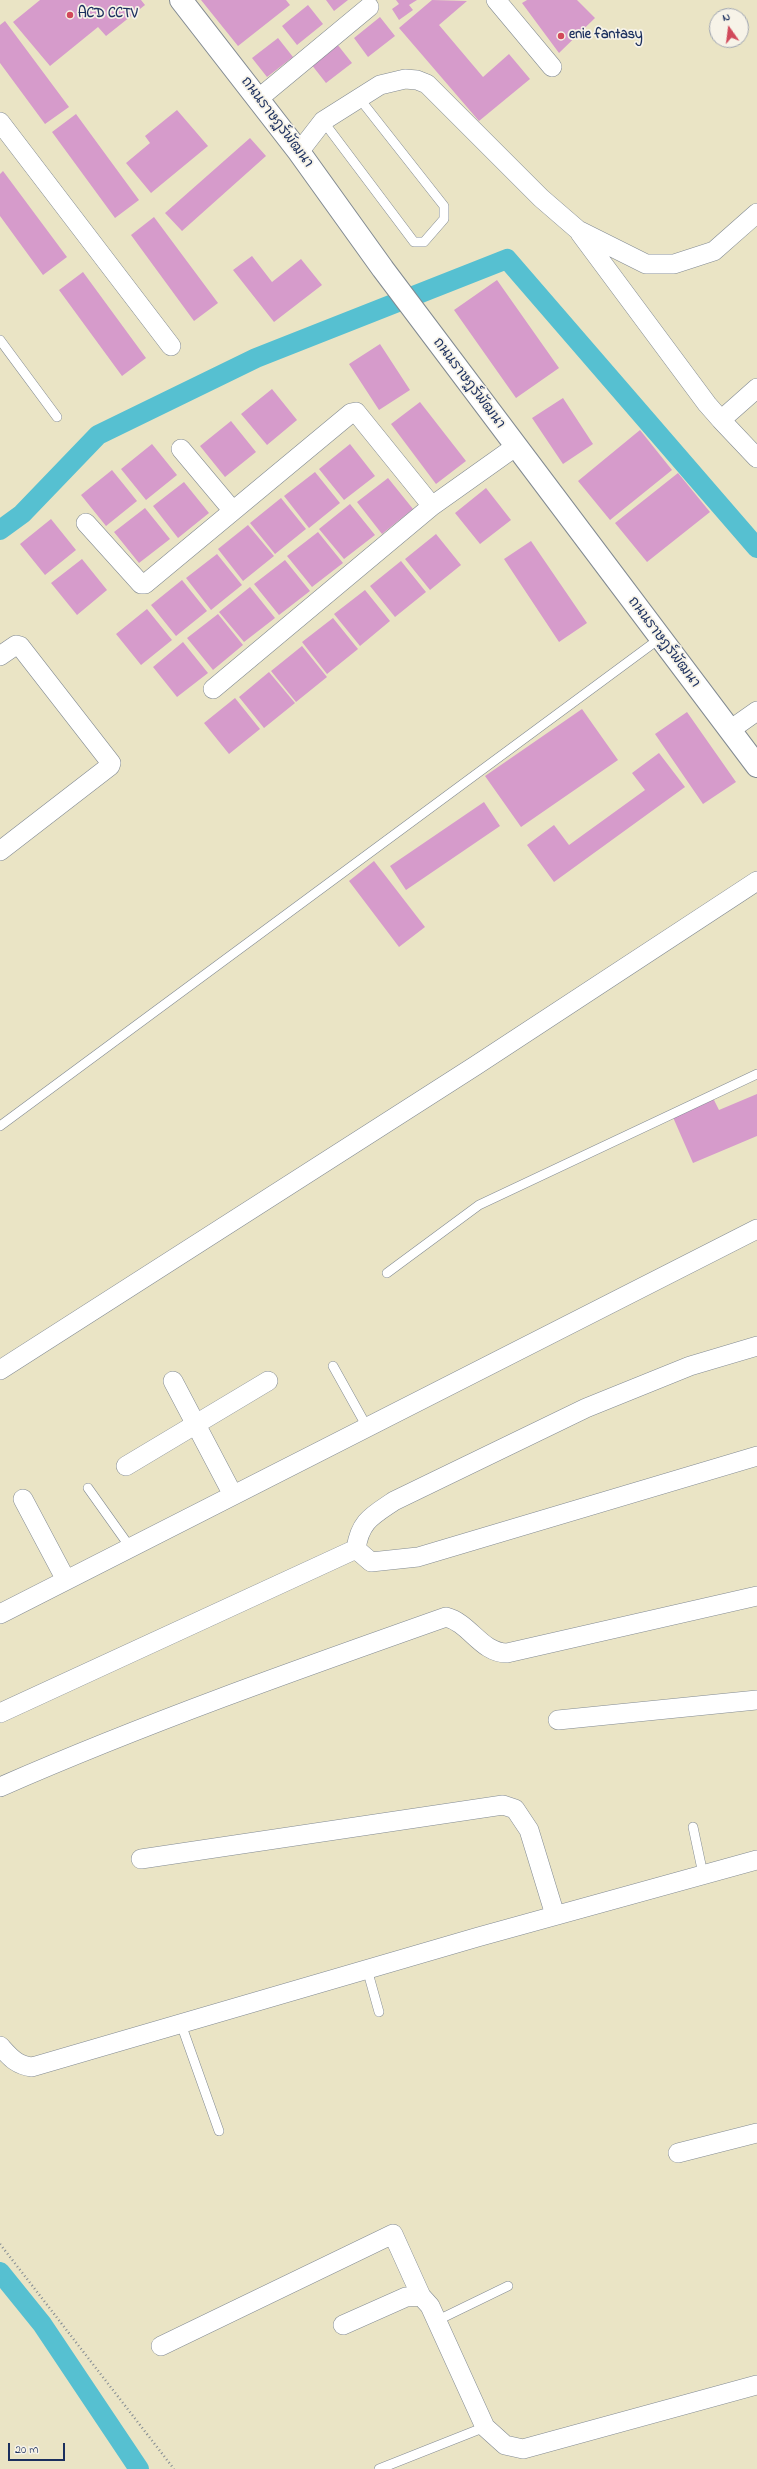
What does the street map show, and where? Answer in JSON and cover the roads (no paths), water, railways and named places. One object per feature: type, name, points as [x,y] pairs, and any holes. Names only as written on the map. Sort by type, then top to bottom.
[{"type":"street","name":"ถนนราษฏร์พัฒนา","points":[[181,0],[299,152],[419,319],[659,640],[757,766]]},
{"type":"street","points":[[496,0],[552,67]]},
{"type":"street","points":[[258,99],[369,7]]},
{"type":"street","points":[[299,152],[323,121],[380,85],[405,79],[417,80],[426,84],[541,198],[578,230],[707,404],[757,458]]},
{"type":"street","points":[[0,122],[171,346]]},
{"type":"street","points":[[578,230],[646,264],[674,264],[714,251],[757,213]]},
{"type":"street","points":[[721,420],[757,388]]},
{"type":"street","points":[[86,523],[142,585],[233,512],[351,413],[356,412],[432,506]]},
{"type":"street","points":[[212,689],[432,506],[515,447]]},
{"type":"street","points":[[182,449],[233,512]]},
{"type":"street","points":[[0,656],[11,647],[16,645],[20,646],[111,763],[110,766],[0,852]]},
{"type":"street","points":[[730,730],[757,711]]},
{"type":"street","points":[[0,1370],[475,1066],[757,881]]},
{"type":"street","points":[[0,1614],[757,1229]]},
{"type":"street","points":[[356,1549],[358,1533],[370,1517],[394,1501],[586,1408],[690,1366],[757,1346]]},
{"type":"street","points":[[174,1381],[233,1495]]},
{"type":"street","points":[[126,1466],[197,1425],[268,1381]]},
{"type":"street","points":[[356,1549],[371,1562],[418,1557],[757,1456]]},
{"type":"street","points":[[23,1499],[66,1580]]},
{"type":"street","points":[[0,1713],[356,1549]]},
{"type":"street","points":[[0,1787],[64,1759],[263,1682],[446,1617],[458,1622],[488,1648],[498,1653],[507,1653],[757,1596]]},
{"type":"street","points":[[558,1720],[757,1700]]},
{"type":"street","points":[[142,1859],[503,1805],[516,1809],[528,1830],[555,1916]]},
{"type":"street","points":[[0,2046],[13,2060],[22,2066],[32,2067],[367,1969],[757,1860]]},
{"type":"street","points":[[678,2153],[757,2133]]},
{"type":"street","points":[[161,2346],[393,2234],[421,2296],[430,2306],[486,2427],[505,2445],[523,2449],[757,2385]]},
{"type":"street","points":[[343,2325],[406,2297],[421,2296]]},
{"type":"lane","points":[[323,121],[414,242],[424,242],[444,219],[444,206],[359,98]]},
{"type":"lane","points":[[0,340],[57,417]]},
{"type":"lane","points":[[0,1126],[659,640]]},
{"type":"lane","points":[[387,1273],[479,1205],[757,1074]]},
{"type":"lane","points":[[333,1366],[367,1427]]},
{"type":"lane","points":[[88,1488],[130,1547]]},
{"type":"lane","points":[[693,1827],[703,1874]]},
{"type":"lane","points":[[367,1969],[379,2012]]},
{"type":"lane","points":[[181,2024],[219,2131]]},
{"type":"lane","points":[[436,2321],[508,2286]]},
{"type":"lane","points":[[379,2469],[486,2427]]},
{"type":"waterway","points":[[0,530],[22,514],[98,435],[256,358],[507,259],[757,548]]},
{"type":"waterway","points":[[0,2272],[42,2324],[139,2469]]},
{"type":"place","name":"ACD CCTV","points":[[70,15]]},
{"type":"place","name":"enie fantasy","points":[[561,36]]}]
